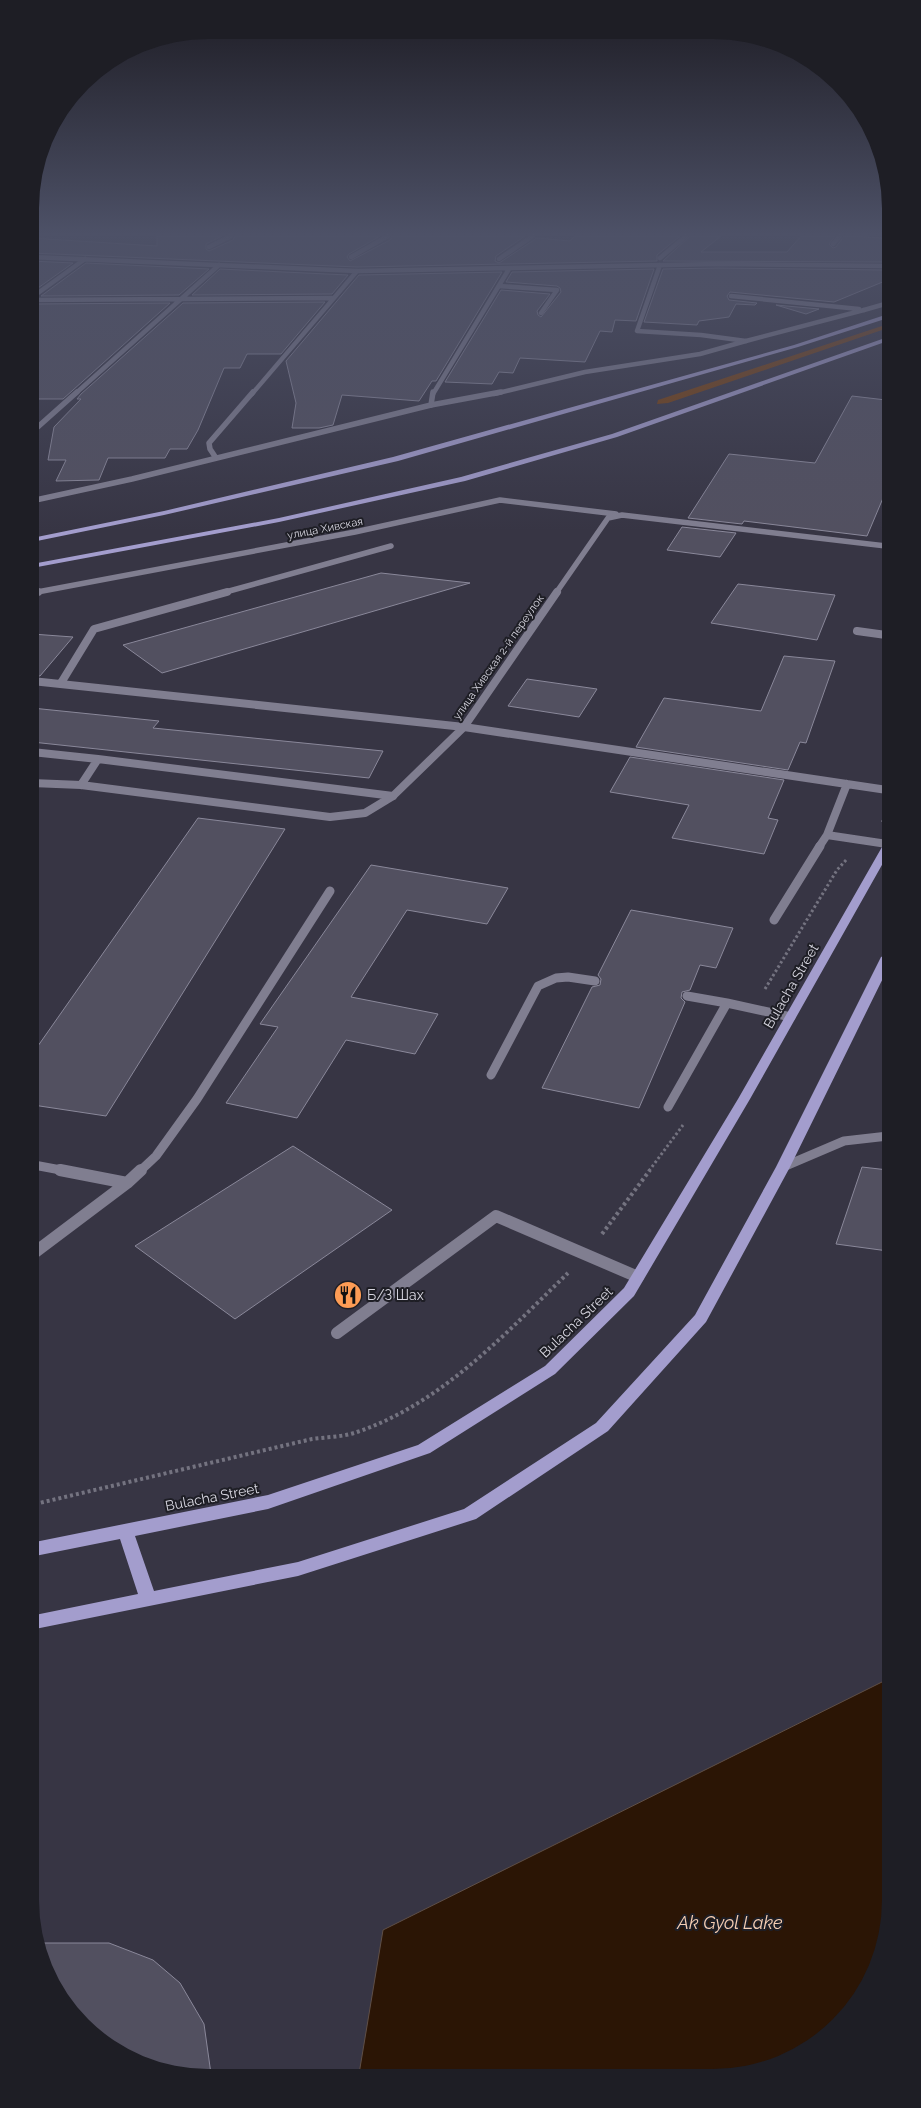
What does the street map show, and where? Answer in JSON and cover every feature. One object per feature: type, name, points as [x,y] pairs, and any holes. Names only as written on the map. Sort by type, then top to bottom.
[{"type":"main road","points":[[39,539],[164,513],[395,459],[830,334]]},
{"type":"main road","points":[[39,565],[262,524],[440,485],[514,466],[647,424],[882,341]]},
{"type":"main road","name":"Bulacha Street","points":[[39,1548],[268,1502],[424,1448],[550,1370],[629,1292],[791,1018],[882,854]]},
{"type":"main road","points":[[39,1621],[298,1569],[470,1514],[602,1427],[701,1318],[783,1167],[882,968]]},
{"type":"main road","points":[[126,1530],[149,1600]]},
{"type":"street","points":[[39,426],[141,334]]},
{"type":"street","points":[[216,458],[210,450],[209,443],[301,334]]},
{"type":"street","points":[[431,405],[433,391],[469,334]]},
{"type":"street","points":[[691,334],[746,341]]},
{"type":"street","points":[[39,500],[99,488],[363,420],[519,389],[584,372],[700,354],[771,334]]},
{"type":"street","name":"улица Хивская","points":[[39,592],[355,532],[500,500],[882,546]]},
{"type":"street","name":"улица Хивская 2-й переулок","points":[[39,783],[81,785],[330,817],[365,813],[393,796],[464,727],[608,518],[622,515]]},
{"type":"street","points":[[61,683],[94,629],[391,546]]},
{"type":"street","points":[[857,631],[882,634]]},
{"type":"street","points":[[39,681],[464,727],[882,789]]},
{"type":"street","points":[[39,753],[393,796]]},
{"type":"street","points":[[81,785],[98,759]]},
{"type":"street","points":[[774,920],[827,835],[847,784]]},
{"type":"street","points":[[827,835],[882,844]]},
{"type":"street","points":[[39,1249],[127,1183],[156,1156],[197,1099],[330,891]]},
{"type":"street","points":[[491,1075],[538,986],[556,978],[568,977],[595,981]]},
{"type":"street","points":[[687,996],[791,1018]]},
{"type":"street","points":[[668,1107],[727,1003]]},
{"type":"street","points":[[783,1167],[844,1141],[882,1137]]},
{"type":"street","points":[[39,1166],[127,1183]]},
{"type":"street","points":[[337,1333],[496,1216],[638,1277]]},
{"type":"shaded area","points":[[857,334],[869,334],[668,403],[657,404],[658,400]]},
{"type":"water","name":"Ak Gyol Lake","points":[[882,1682],[882,1912],[879,1933],[869,1965],[854,1994],[825,2027],[807,2041],[788,2052],[757,2064],[736,2068],[714,2069],[360,2069],[383,1930]]},
{"type":"building","points":[[39,334],[135,334],[63,399],[39,399]]},
{"type":"building","points":[[148,334],[298,334],[281,354],[247,354],[240,368],[224,368],[198,430],[187,449],[170,449],[165,458],[108,458],[99,480],[56,481],[66,460],[48,460],[54,427],[81,399],[77,399]]},
{"type":"building","points":[[309,334],[464,334],[436,381],[432,381],[419,401],[342,395],[333,425],[319,428],[292,428],[296,403],[286,361]]},
{"type":"building","points":[[474,334],[598,334],[585,362],[520,358],[513,373],[499,372],[492,384],[445,382]]},
{"type":"building","points":[[852,396],[882,400],[882,500],[867,536],[744,521],[742,524],[688,518],[729,454],[815,463]]},
{"type":"building","points":[[682,527],[736,533],[720,557],[667,550]]},
{"type":"building","points":[[381,573],[470,583],[162,673],[123,645]]},
{"type":"building","points":[[738,584],[835,595],[817,640],[711,623]]},
{"type":"building","points":[[39,635],[73,637],[40,676]]},
{"type":"building","points":[[784,656],[835,661],[806,743],[800,742],[788,770],[636,747],[664,698],[761,711]]},
{"type":"building","points":[[527,679],[597,689],[579,717],[508,706]]},
{"type":"building","points":[[39,709],[159,721],[153,728],[383,751],[369,778],[39,743]]},
{"type":"building","points":[[630,757],[784,780],[768,818],[778,820],[764,854],[672,838],[689,805],[610,792]]},
{"type":"building","points":[[198,818],[285,829],[106,1116],[39,1106],[39,1044]]},
{"type":"building","points":[[371,865],[508,888],[487,924],[407,910],[351,997],[438,1014],[415,1054],[346,1040],[297,1118],[226,1103],[278,1027],[260,1024]]},
{"type":"building","points":[[631,910],[733,928],[716,968],[700,965],[690,990],[682,992],[681,998],[685,1002],[639,1108],[542,1088],[592,987],[600,985],[601,979],[598,975]]},
{"type":"building","points":[[293,1146],[392,1210],[235,1319],[135,1246]]},
{"type":"building","points":[[862,1167],[882,1169],[882,1250],[836,1244]]},
{"type":"building","points":[[44,1943],[109,1943],[153,1960],[180,1983],[204,2024],[210,2069],[175,2066],[133,2052],[114,2041],[81,2012],[67,1994],[56,1975]]},
{"type":"place","name":"Б/З Шах","points":[[348,1295]]}]
